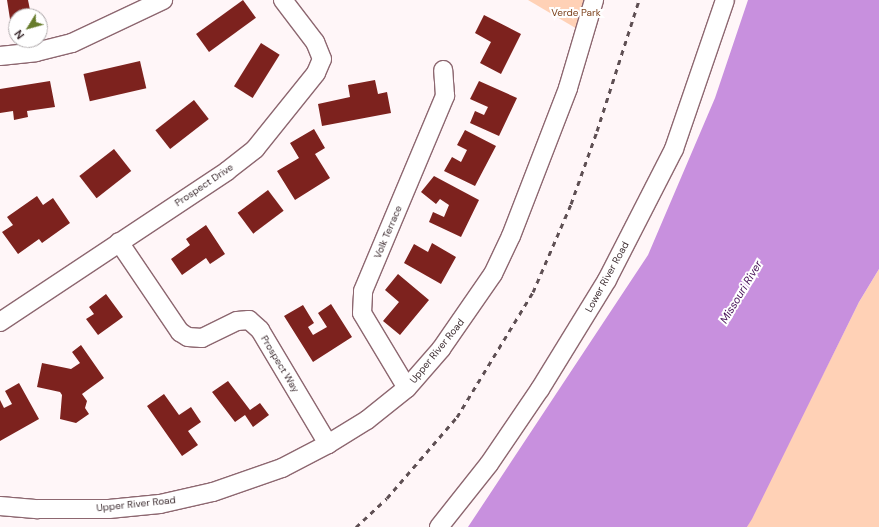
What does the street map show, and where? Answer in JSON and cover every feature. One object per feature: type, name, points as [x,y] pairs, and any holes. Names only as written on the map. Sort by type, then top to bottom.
[{"type":"street","points":[[0,56],[36,52],[72,43],[163,0]]},
{"type":"street","name":"Prospect Drive","points":[[0,322],[227,171],[255,149],[316,73],[322,59],[315,42],[283,0]]},
{"type":"street","name":"Upper River Road","points":[[0,506],[38,509],[109,509],[160,504],[220,490],[282,468],[328,444],[367,420],[407,388],[441,349],[493,274],[513,229],[560,108],[594,0]]},
{"type":"street","name":"Lower River Road","points":[[439,527],[489,464],[540,389],[607,280],[674,150],[725,0]]},
{"type":"street","name":"Volk Terrace","points":[[407,388],[362,313],[363,290],[445,96],[443,70]]},
{"type":"street","name":"Prospect Way","points":[[119,242],[180,332],[188,337],[202,338],[237,321],[249,320],[260,330],[328,444]]},
{"type":"green space","name":"Verde Park","points":[[528,0],[594,0],[584,33]]},
{"type":"green space","points":[[879,269],[879,527],[747,527],[859,302]]},
{"type":"water","name":"Missouri River","points":[[748,0],[879,0],[879,269],[859,302],[752,519],[747,527],[468,527],[648,255],[715,98]]},
{"type":"building","points":[[7,0],[28,0],[30,8],[8,8]]},
{"type":"building","points":[[243,0],[256,18],[209,52],[196,34]]},
{"type":"building","points":[[484,15],[521,34],[501,74],[480,63],[491,42],[475,33]]},
{"type":"building","points":[[261,43],[280,55],[253,98],[234,86]]},
{"type":"building","points":[[140,61],[146,88],[90,101],[83,74]]},
{"type":"building","points":[[375,80],[378,94],[387,92],[391,113],[322,126],[318,104],[350,97],[348,85]]},
{"type":"building","points":[[50,81],[55,107],[27,111],[28,117],[14,120],[13,111],[0,113],[0,89]]},
{"type":"building","points":[[479,81],[517,98],[499,136],[470,123],[475,111],[484,115],[488,107],[470,99]]},
{"type":"building","points":[[194,100],[209,119],[170,149],[155,130]]},
{"type":"building","points":[[314,129],[325,148],[315,154],[330,178],[295,200],[277,171],[299,158],[290,143]]},
{"type":"building","points":[[465,130],[496,146],[475,186],[444,171],[452,157],[461,162],[467,150],[457,145]]},
{"type":"building","points":[[114,149],[131,171],[97,198],[79,176]]},
{"type":"building","points":[[434,176],[479,200],[461,237],[429,222],[433,212],[444,217],[449,205],[440,199],[436,204],[421,192]]},
{"type":"building","points":[[268,190],[284,211],[253,234],[238,213]]},
{"type":"building","points":[[37,196],[43,205],[53,198],[70,223],[42,243],[39,239],[18,254],[2,232],[13,225],[7,217]]},
{"type":"building","points":[[206,225],[225,254],[210,264],[206,258],[182,275],[171,259],[190,245],[186,239]]},
{"type":"building","points":[[432,243],[456,257],[441,284],[404,263],[414,244],[428,252]]},
{"type":"building","points":[[398,274],[429,300],[400,335],[383,321],[399,302],[385,290]]},
{"type":"building","points":[[106,294],[123,317],[98,335],[86,319],[94,314],[89,307]]},
{"type":"building","points":[[331,304],[352,337],[313,362],[284,316],[303,305],[314,323],[308,327],[313,335],[327,327],[318,313]]},
{"type":"building","points":[[81,345],[104,378],[82,394],[87,401],[85,408],[89,414],[76,423],[60,419],[62,395],[60,392],[37,387],[42,363],[71,369],[80,363],[72,352]]},
{"type":"building","points":[[228,381],[250,410],[260,403],[269,415],[253,427],[245,415],[235,422],[212,392]]},
{"type":"building","points":[[19,383],[39,419],[0,441],[0,400],[4,408],[12,404],[5,391]]},
{"type":"building","points":[[164,394],[179,415],[191,407],[201,422],[188,431],[198,445],[182,456],[147,406]]},
{"type":"railway","points":[[356,527],[387,498],[457,417],[533,292],[571,204],[597,131],[639,0]]}]
